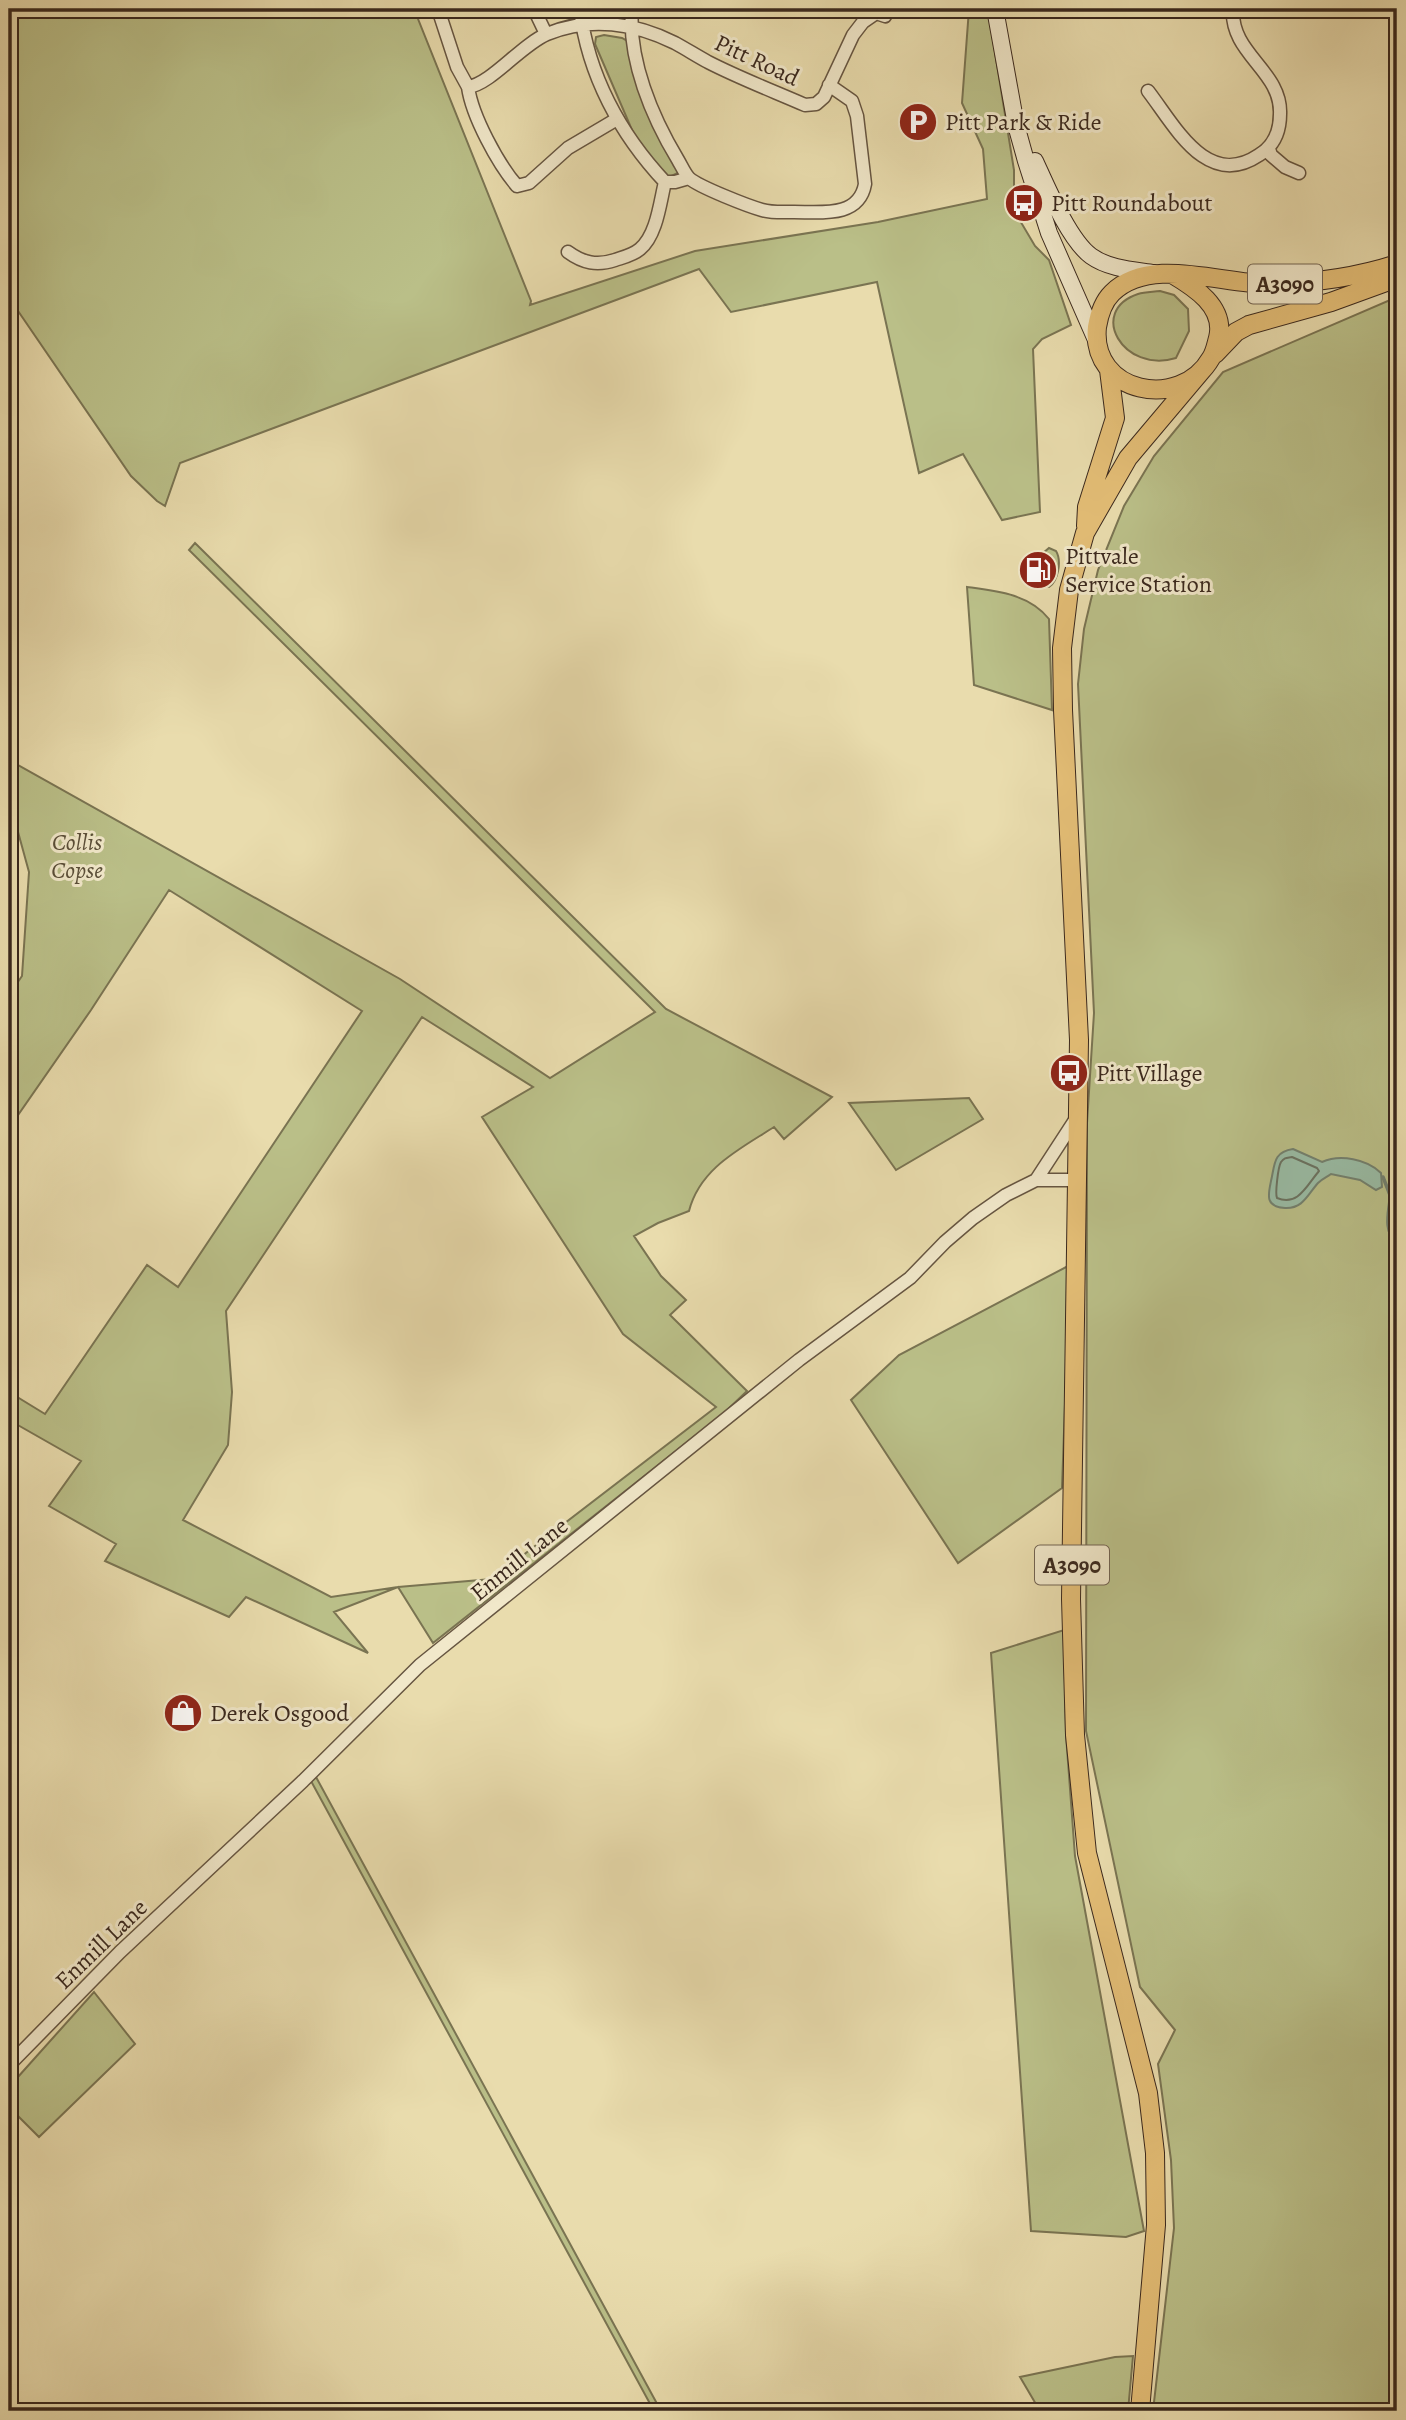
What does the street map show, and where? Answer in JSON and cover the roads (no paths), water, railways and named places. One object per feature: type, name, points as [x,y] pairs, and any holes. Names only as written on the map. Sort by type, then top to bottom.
[{"type":"main road","points":[[995,9],[1016,125],[1049,233],[1109,370],[1133,387],[1146,390],[1166,389],[1185,382],[1208,363],[1219,333],[1210,302],[1197,289],[1165,274],[1124,269],[1103,263],[1079,245],[1053,200],[1032,155],[1012,96]]},
{"type":"main road","name":"A3090","points":[[1165,274],[1280,284],[1346,277],[1397,264]]},
{"type":"main road","points":[[1096,340],[1098,317],[1113,292],[1137,277],[1165,274]]},
{"type":"main road","name":"A3090","points":[[1085,533],[1128,458],[1236,332],[1249,325],[1331,302],[1397,278]]},
{"type":"main road","name":"A3090","points":[[1109,370],[1115,418],[1087,506],[1085,533],[1069,590],[1062,648],[1079,1040],[1071,1599],[1075,1735],[1087,1853],[1148,2093],[1155,2153],[1156,2225],[1140,2411]]},
{"type":"street","points":[[438,9],[474,109],[498,160],[517,186],[529,183],[568,148],[617,119]]},
{"type":"street","points":[[534,9],[546,34]]},
{"type":"street","points":[[580,9],[588,53],[617,119],[637,150],[665,182],[689,178]]},
{"type":"street","points":[[632,9],[631,26],[647,95],[668,144],[689,178],[765,211],[827,212],[849,208],[860,199],[865,184],[857,116],[852,101],[828,85]]},
{"type":"street","points":[[875,11],[885,16],[889,9]]},
{"type":"street","points":[[1233,9],[1233,25],[1237,36],[1261,67],[1279,100],[1279,127],[1269,149],[1270,155],[1299,173]]},
{"type":"street","name":"Pitt Road","points":[[468,87],[485,81],[524,47],[546,34],[582,24],[631,26],[675,43],[707,62],[805,105],[820,102],[853,35],[875,11]]},
{"type":"street","points":[[1148,91],[1189,145],[1200,156],[1214,163],[1236,166],[1269,149]]},
{"type":"street","points":[[568,252],[581,261],[609,262],[642,248],[650,236],[665,182]]},
{"type":"street","name":"Enmill Lane","points":[[9,2066],[120,1952],[303,1781],[419,1665],[799,1360],[910,1278],[945,1242],[973,1219],[1006,1195],[1035,1180],[1077,1116]]},
{"type":"street","points":[[1035,1180],[1076,1180]]},
{"type":"water","points":[[1293,1149],[1322,1162],[1337,1158],[1361,1161],[1381,1173],[1382,1187],[1376,1190],[1360,1180],[1331,1174],[1318,1183],[1296,1206],[1285,1208],[1274,1205],[1269,1195],[1274,1164],[1278,1156]]},
{"type":"water","points":[[1397,1191],[1397,1243],[1389,1233],[1387,1221],[1390,1195]]},
{"type":"waterway","points":[[1383,1177],[1390,1195]]},
{"type":"place","name":"Pitt Park & Ride","points":[[918,122]]},
{"type":"place","name":"Pitt Roundabout","points":[[1024,203]]},
{"type":"place","name":"Pittvale Service Station","points":[[1038,570]]},
{"type":"place","name":"Pitt Village","points":[[1069,1073]]},
{"type":"place","name":"Derek Osgood","points":[[183,1713]]},
{"type":"park label","name":"Collis Copse","points":[[77,856]]}]
